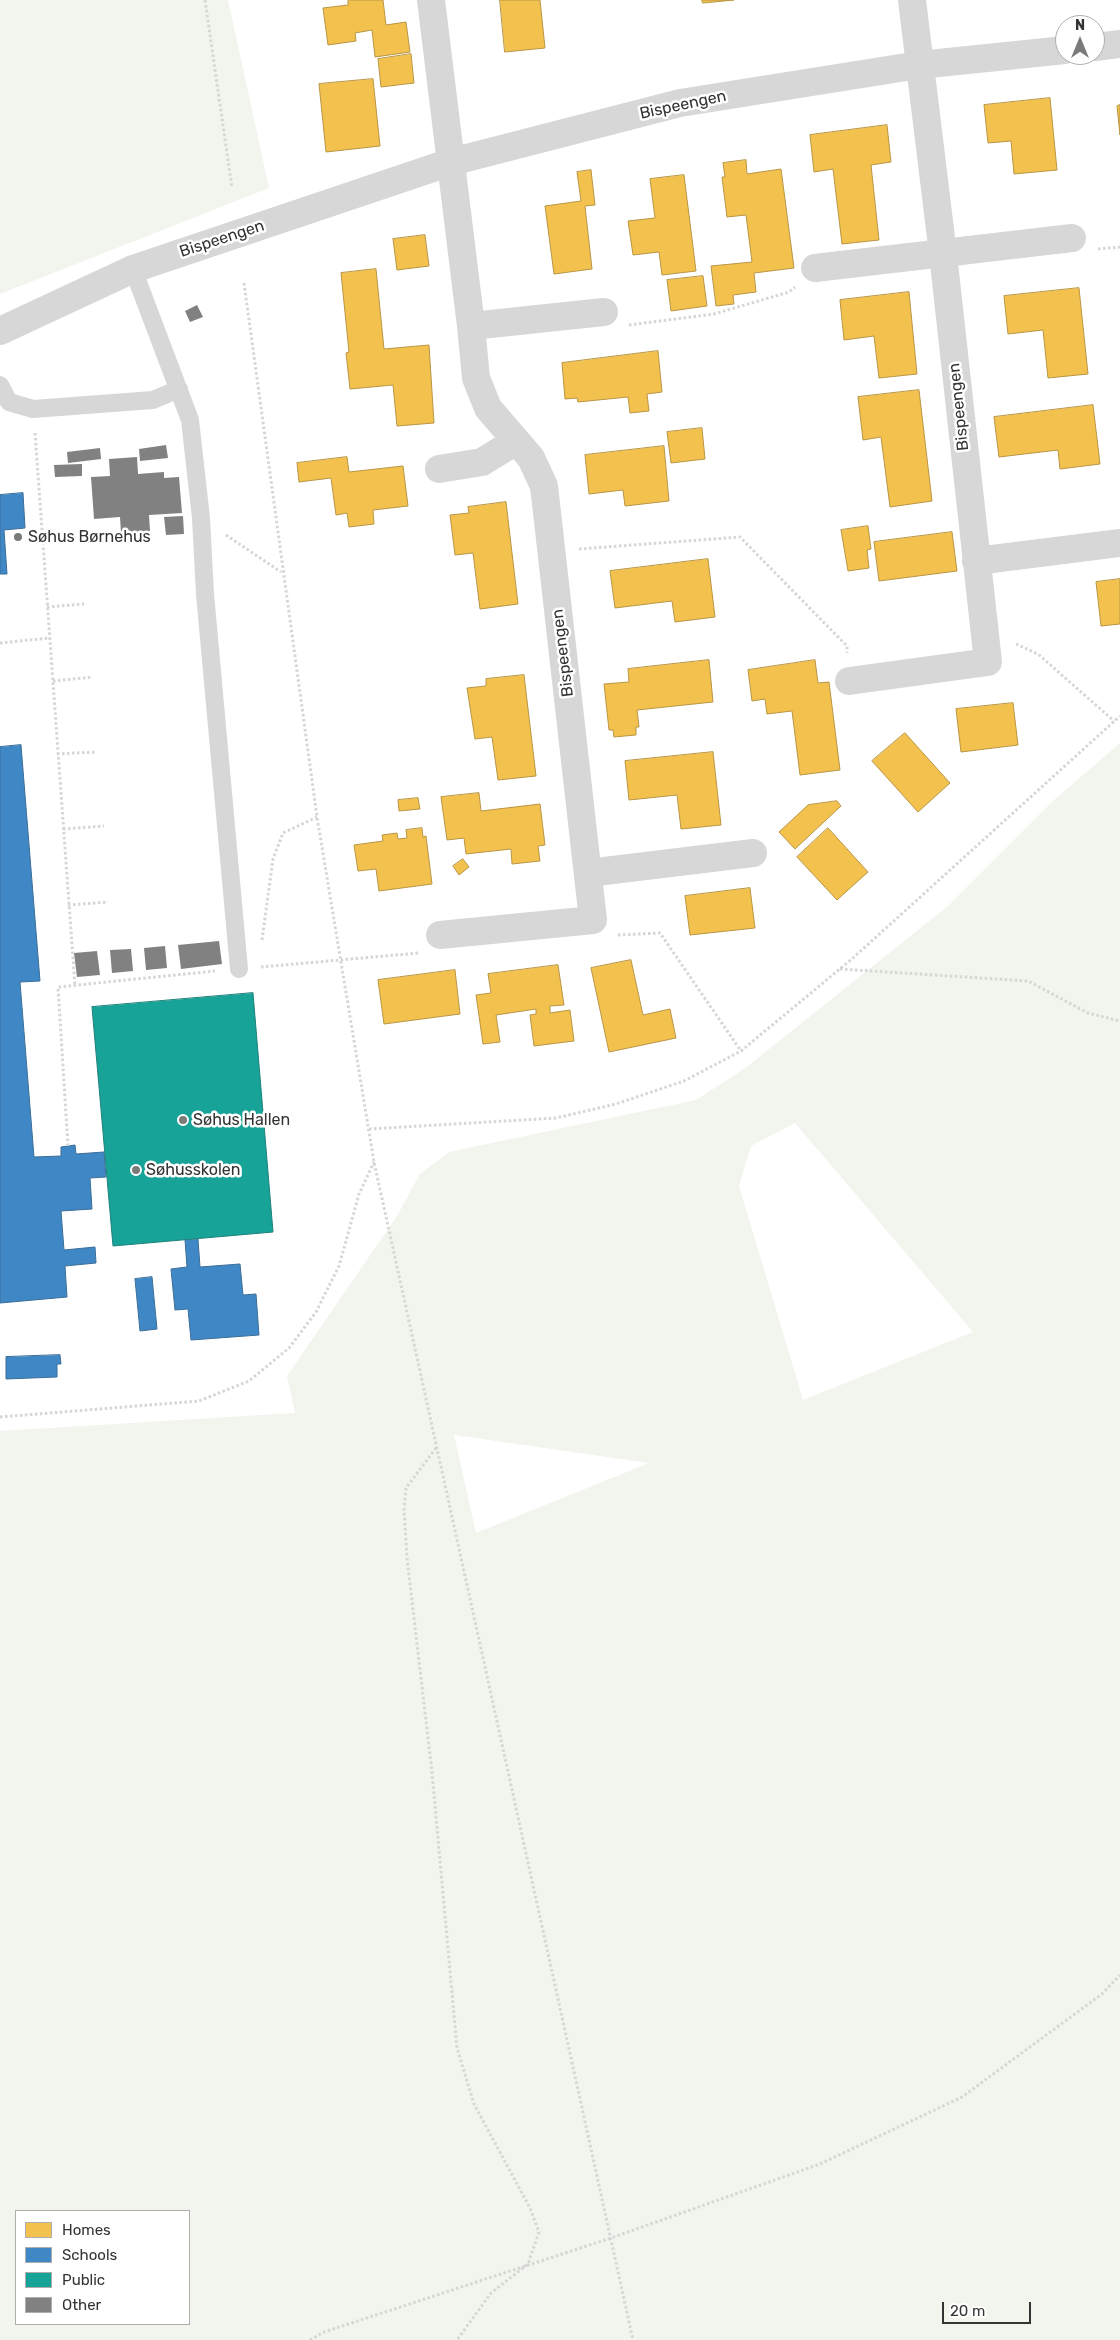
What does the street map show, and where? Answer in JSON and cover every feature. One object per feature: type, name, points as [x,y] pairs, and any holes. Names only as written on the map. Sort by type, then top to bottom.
[{"type":"street","name":"Bispeengen","points":[[431,0],[476,378],[488,408],[531,458],[544,486],[593,920]]},
{"type":"street","name":"Bispeengen","points":[[849,681],[988,662],[943,254],[912,0]]},
{"type":"street","points":[[1105,45],[1120,44]]},
{"type":"street","name":"Bispeengen","points":[[0,331],[133,269],[451,162],[680,103],[919,65],[1055,51]]},
{"type":"street","points":[[816,268],[1072,238]]},
{"type":"street","points":[[471,326],[604,312]]},
{"type":"street","points":[[439,469],[482,462],[516,441]]},
{"type":"street","points":[[976,561],[1120,543]]},
{"type":"street","points":[[588,873],[753,853]]},
{"type":"street","points":[[440,935],[593,920]]},
{"type":"lane","points":[[133,269],[190,420],[201,518],[205,594],[239,969]]},
{"type":"lane","points":[[0,385],[9,402],[33,409],[153,400],[179,389]]},
{"type":"path","points":[[205,0],[232,188]]},
{"type":"path","points":[[604,312],[619,326],[714,314],[789,292],[816,268]]},
{"type":"path","points":[[244,283],[317,817],[374,1162],[633,2340]]},
{"type":"path","points":[[33,409],[74,986]]},
{"type":"path","points":[[201,518],[282,572]]},
{"type":"path","points":[[551,551],[740,537],[847,646],[849,681]]},
{"type":"path","points":[[47,607],[84,604]]},
{"type":"path","points":[[0,643],[50,638]]},
{"type":"path","points":[[986,645],[1012,642],[1038,654],[1114,721]]},
{"type":"path","points":[[53,680],[93,677]]},
{"type":"path","points":[[369,1130],[556,1118],[616,1104],[684,1081],[742,1051],[840,969],[1120,716]]},
{"type":"path","points":[[57,754],[95,752]]},
{"type":"path","points":[[261,948],[273,859],[283,833],[317,817]]},
{"type":"path","points":[[63,829],[104,826]]},
{"type":"path","points":[[68,905],[108,902]]},
{"type":"path","points":[[593,920],[611,936],[660,933],[742,1051]]},
{"type":"path","points":[[260,958],[259,967],[426,953],[440,935]]},
{"type":"path","points":[[68,1146],[58,986],[239,969]]},
{"type":"path","points":[[840,969],[1028,981],[1088,1013],[1120,1021]]},
{"type":"path","points":[[0,1417],[199,1401],[249,1382],[289,1348],[316,1312],[339,1266],[359,1194],[374,1162]]},
{"type":"path","points":[[436,1447],[406,1488],[404,1510],[407,1558],[432,1772],[457,2048],[474,2104],[530,2208],[539,2232],[528,2264],[491,2293],[457,2340]]},
{"type":"path","points":[[310,2340],[324,2332],[611,2238],[820,2164],[962,2097],[1102,1994],[1120,1975]]},
{"type":"shaded area","points":[[0,0],[228,0],[269,188],[0,294]]},
{"type":"shaded area","points":[[1120,743],[1120,2340],[0,2340],[0,1431],[295,1413],[287,1376],[397,1216],[420,1174],[449,1152],[696,1100],[744,1069],[948,906],[1054,800]],"holes":[[[795,1123],[973,1332],[803,1400],[739,1186],[751,1146]],[[454,1435],[649,1463],[476,1533]]]},
{"type":"building: Homes","points":[[350,0],[383,0],[386,25],[406,22],[410,52],[375,57],[372,30],[355,33],[356,41],[328,45],[323,8],[348,5]]},
{"type":"building: Homes","points":[[500,0],[540,0],[545,48],[505,52]]},
{"type":"building: Homes","points":[[702,0],[734,0],[703,3]]},
{"type":"building: Homes","points":[[411,54],[414,83],[381,87],[378,59]]},
{"type":"building: Homes","points":[[373,79],[380,146],[326,152],[319,84]]},
{"type":"building: Homes","points":[[1050,98],[1057,170],[1014,174],[1011,141],[988,143],[984,105]]},
{"type":"building: Homes","points":[[1120,105],[1120,135],[1117,106]]},
{"type":"building: Homes","points":[[887,125],[891,162],[871,165],[879,240],[842,244],[833,169],[814,172],[810,135]]},
{"type":"building: Homes","points":[[746,160],[747,174],[781,169],[794,268],[754,273],[756,292],[733,295],[734,304],[716,306],[711,266],[752,262],[746,215],[727,217],[722,177],[725,177],[723,163]]},
{"type":"building: Homes","points":[[591,170],[595,205],[585,206],[592,269],[554,274],[545,206],[581,201],[577,172]]},
{"type":"building: Homes","points":[[684,175],[696,271],[662,275],[659,252],[633,255],[628,221],[655,218],[650,179]]},
{"type":"building: Homes","points":[[425,235],[429,266],[397,270],[393,239]]},
{"type":"building: Homes","points":[[376,269],[384,349],[429,345],[434,423],[397,426],[393,385],[350,389],[346,353],[349,352],[341,273]]},
{"type":"building: Homes","points":[[703,276],[707,306],[671,311],[667,280]]},
{"type":"building: Homes","points":[[1079,288],[1088,374],[1048,378],[1043,330],[1008,334],[1004,296]]},
{"type":"building: Homes","points":[[909,292],[917,374],[879,378],[874,336],[844,340],[840,300]]},
{"type":"building: Homes","points":[[658,351],[662,392],[647,394],[649,411],[630,413],[628,397],[578,402],[577,398],[565,399],[562,363]]},
{"type":"building: Homes","points":[[919,390],[932,501],[890,507],[881,437],[863,440],[858,397]]},
{"type":"building: Homes","points":[[1093,405],[1100,464],[1060,469],[1058,450],[999,457],[994,417]]},
{"type":"building: Homes","points":[[702,428],[705,459],[671,463],[667,432]]},
{"type":"building: Homes","points":[[664,446],[669,501],[625,506],[623,490],[589,494],[585,455]]},
{"type":"building: Homes","points":[[347,457],[349,472],[403,466],[408,506],[373,510],[374,524],[349,527],[347,513],[336,515],[331,478],[299,482],[297,463]]},
{"type":"building: Homes","points":[[506,502],[518,604],[480,609],[473,553],[455,555],[450,515],[469,513],[468,507]]},
{"type":"building: Homes","points":[[868,526],[871,549],[867,550],[869,568],[848,571],[841,530]]},
{"type":"building: Homes","points":[[952,532],[957,571],[879,581],[874,542]]},
{"type":"building: Homes","points":[[708,559],[715,617],[675,622],[672,601],[615,608],[610,571]]},
{"type":"building: Homes","points":[[1120,579],[1120,624],[1101,626],[1096,582]]},
{"type":"building: Homes","points":[[709,660],[713,702],[637,710],[639,727],[636,727],[636,735],[614,737],[613,730],[609,730],[604,684],[629,682],[628,669]]},
{"type":"building: Homes","points":[[815,660],[818,683],[829,682],[840,770],[800,775],[792,711],[767,714],[765,699],[752,701],[748,670]]},
{"type":"building: Homes","points":[[524,675],[536,776],[498,780],[492,737],[475,739],[467,688],[486,686],[486,679]]},
{"type":"building: Homes","points":[[1013,703],[1018,745],[961,752],[956,709]]},
{"type":"building: Homes","points":[[905,733],[950,783],[918,812],[872,761]]},
{"type":"building: Homes","points":[[713,752],[721,825],[681,829],[677,795],[629,800],[625,761]]},
{"type":"building: Homes","points":[[479,793],[481,811],[540,804],[545,845],[538,846],[540,861],[512,864],[511,849],[466,854],[464,838],[447,840],[441,797]]},
{"type":"building: Homes","points":[[418,798],[420,809],[399,811],[398,800]]},
{"type":"building: Homes","points":[[837,801],[841,806],[795,849],[779,832],[808,805]]},
{"type":"building: Homes","points":[[422,828],[423,837],[426,836],[432,884],[379,891],[376,869],[358,871],[354,845],[383,841],[382,835],[397,833],[398,839],[407,838],[406,830]]},
{"type":"building: Homes","points":[[828,828],[868,872],[837,900],[797,857]]},
{"type":"building: Homes","points":[[463,859],[469,867],[459,875],[453,866]]},
{"type":"building: Homes","points":[[750,888],[755,928],[690,935],[685,896]]},
{"type":"building: Homes","points":[[631,960],[643,1015],[670,1009],[676,1038],[609,1052],[591,968]]},
{"type":"building: Homes","points":[[558,965],[564,1005],[550,1006],[550,1013],[570,1010],[574,1041],[534,1046],[530,1015],[536,1014],[536,1009],[496,1015],[500,1042],[483,1044],[476,995],[491,993],[488,974]]},
{"type":"building: Homes","points":[[455,970],[460,1014],[384,1024],[378,980]]},
{"type":"building: Schools","points":[[23,493],[25,528],[4,530],[7,574],[0,574],[0,495]]},
{"type":"building: Schools","points":[[21,745],[40,981],[20,982],[34,1157],[61,1156],[61,1147],[75,1145],[76,1154],[104,1152],[106,1177],[90,1178],[92,1209],[61,1211],[64,1250],[95,1247],[96,1263],[65,1266],[67,1297],[0,1303],[0,747]]},
{"type":"building: Schools","points":[[198,1239],[200,1267],[240,1264],[243,1295],[256,1294],[259,1335],[191,1340],[188,1309],[175,1310],[171,1269],[187,1267],[185,1240]]},
{"type":"building: Schools","points":[[152,1277],[157,1329],[140,1331],[135,1279]]},
{"type":"building: Schools","points":[[60,1355],[61,1364],[57,1364],[57,1377],[6,1379],[6,1357]]},
{"type":"building: Public","name":"Søhus Hallen","points":[[253,993],[273,1232],[113,1246],[92,1007]]},
{"type":"building: Other","points":[[197,305],[203,317],[190,322],[185,311]]},
{"type":"building: Other","points":[[166,445],[168,458],[140,461],[139,449]]},
{"type":"building: Other","points":[[100,448],[101,459],[68,463],[67,452]]},
{"type":"building: Other","points":[[137,457],[138,474],[164,472],[164,478],[179,477],[182,513],[149,515],[150,531],[121,533],[120,517],[94,519],[91,477],[110,476],[109,459]]},
{"type":"building: Other","points":[[82,464],[82,476],[55,477],[54,465]]},
{"type":"building: Other","points":[[183,516],[184,534],[166,535],[164,517]]},
{"type":"building: Other","points":[[219,941],[222,964],[181,969],[178,945]]},
{"type":"building: Other","points":[[165,946],[167,968],[146,970],[144,948]]},
{"type":"building: Other","points":[[131,949],[133,971],[112,973],[110,950]]},
{"type":"building: Other","points":[[97,951],[100,975],[77,977],[74,953]]},
{"type":"place","name":"Søhus Børnehus","points":[[18,537]]},
{"type":"place","name":"Søhus Hallen","points":[[183,1120]]},
{"type":"place","name":"Søhusskolen","points":[[136,1170]]}]
